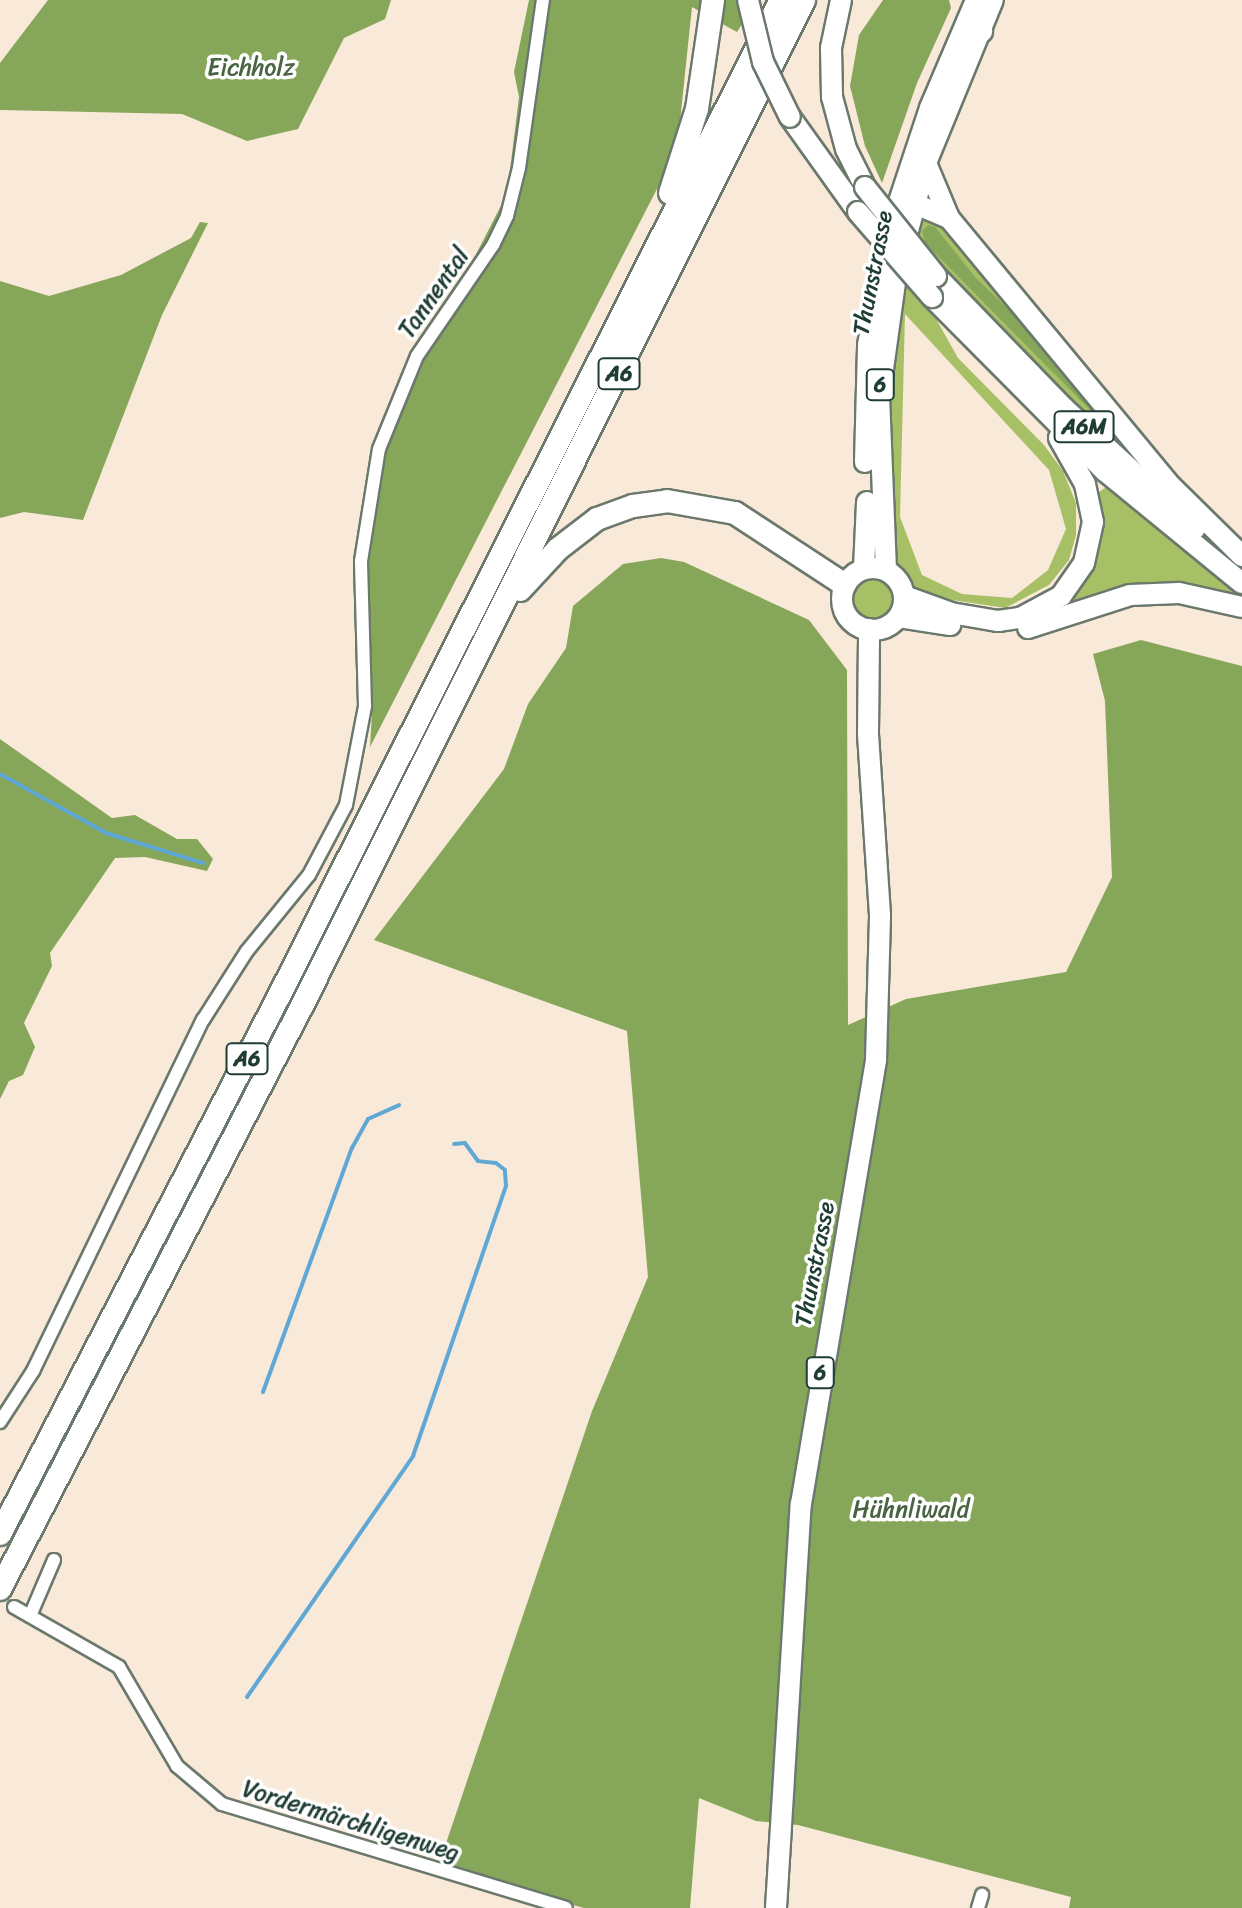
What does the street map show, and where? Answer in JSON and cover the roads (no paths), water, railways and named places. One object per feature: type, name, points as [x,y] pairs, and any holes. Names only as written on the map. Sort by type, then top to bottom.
[{"type":"highway","points":[[633,297],[647,244],[690,140],[713,0]]},
{"type":"highway","name":"A6","points":[[0,1534],[633,297],[781,0]]},
{"type":"highway","name":"A6","points":[[7,1598],[804,0]]},
{"type":"highway","points":[[978,0],[981,31]]},
{"type":"highway","points":[[502,610],[578,532],[618,510],[667,501],[715,506],[745,518],[845,585]]},
{"type":"main road","name":"A6M","points":[[748,0],[763,62],[790,117],[858,212],[932,297],[1050,420],[1242,583]]},
{"type":"main road","name":"A6M","points":[[841,0],[831,48],[832,97],[846,149],[865,187],[936,276],[1107,449],[1242,567]]},
{"type":"main road","name":"Thunstrasse","points":[[864,569],[866,370],[930,108],[978,0]]},
{"type":"main road","name":"Thunstrasse","points":[[886,570],[879,398],[904,206],[926,163],[993,0]]},
{"type":"main road","points":[[926,163],[949,218],[1171,486],[1242,556]]},
{"type":"main road","points":[[904,206],[949,218]]},
{"type":"main road","points":[[904,596],[951,613],[998,621],[1042,609],[1074,581],[1091,543],[1090,503],[1050,420]]},
{"type":"main road","points":[[864,569],[886,570],[898,580],[904,596],[899,617],[886,627],[869,629],[846,613],[845,585],[864,569]]},
{"type":"main road","points":[[899,617],[999,634],[1130,595],[1179,593],[1242,607]]},
{"type":"main road","name":"Thunstrasse","points":[[776,1908],[801,1504],[876,1060],[880,915],[868,733],[869,629]]},
{"type":"street","name":"Tannental","points":[[0,1422],[33,1371],[203,1020],[247,951],[309,875],[346,805],[365,706],[361,561],[385,427],[417,356],[493,245],[507,216],[519,168],[543,0]]},
{"type":"street","points":[[30,1616],[54,1560]]},
{"type":"street","name":"Vordermärchligenweg","points":[[7,1598],[30,1616],[119,1667],[177,1766],[222,1804],[566,1908]]},
{"type":"waterway","points":[[0,774],[106,833],[203,863]]},
{"type":"waterway","points":[[263,1392],[352,1148],[368,1119],[399,1105]]},
{"type":"waterway","points":[[247,1697],[413,1456],[506,1186],[505,1170],[496,1163],[478,1161],[465,1143],[454,1144]]},
{"type":"park label","name":"Eichholz","points":[[251,68]]},
{"type":"park label","name":"Hühnliwald","points":[[911,1510]]}]
